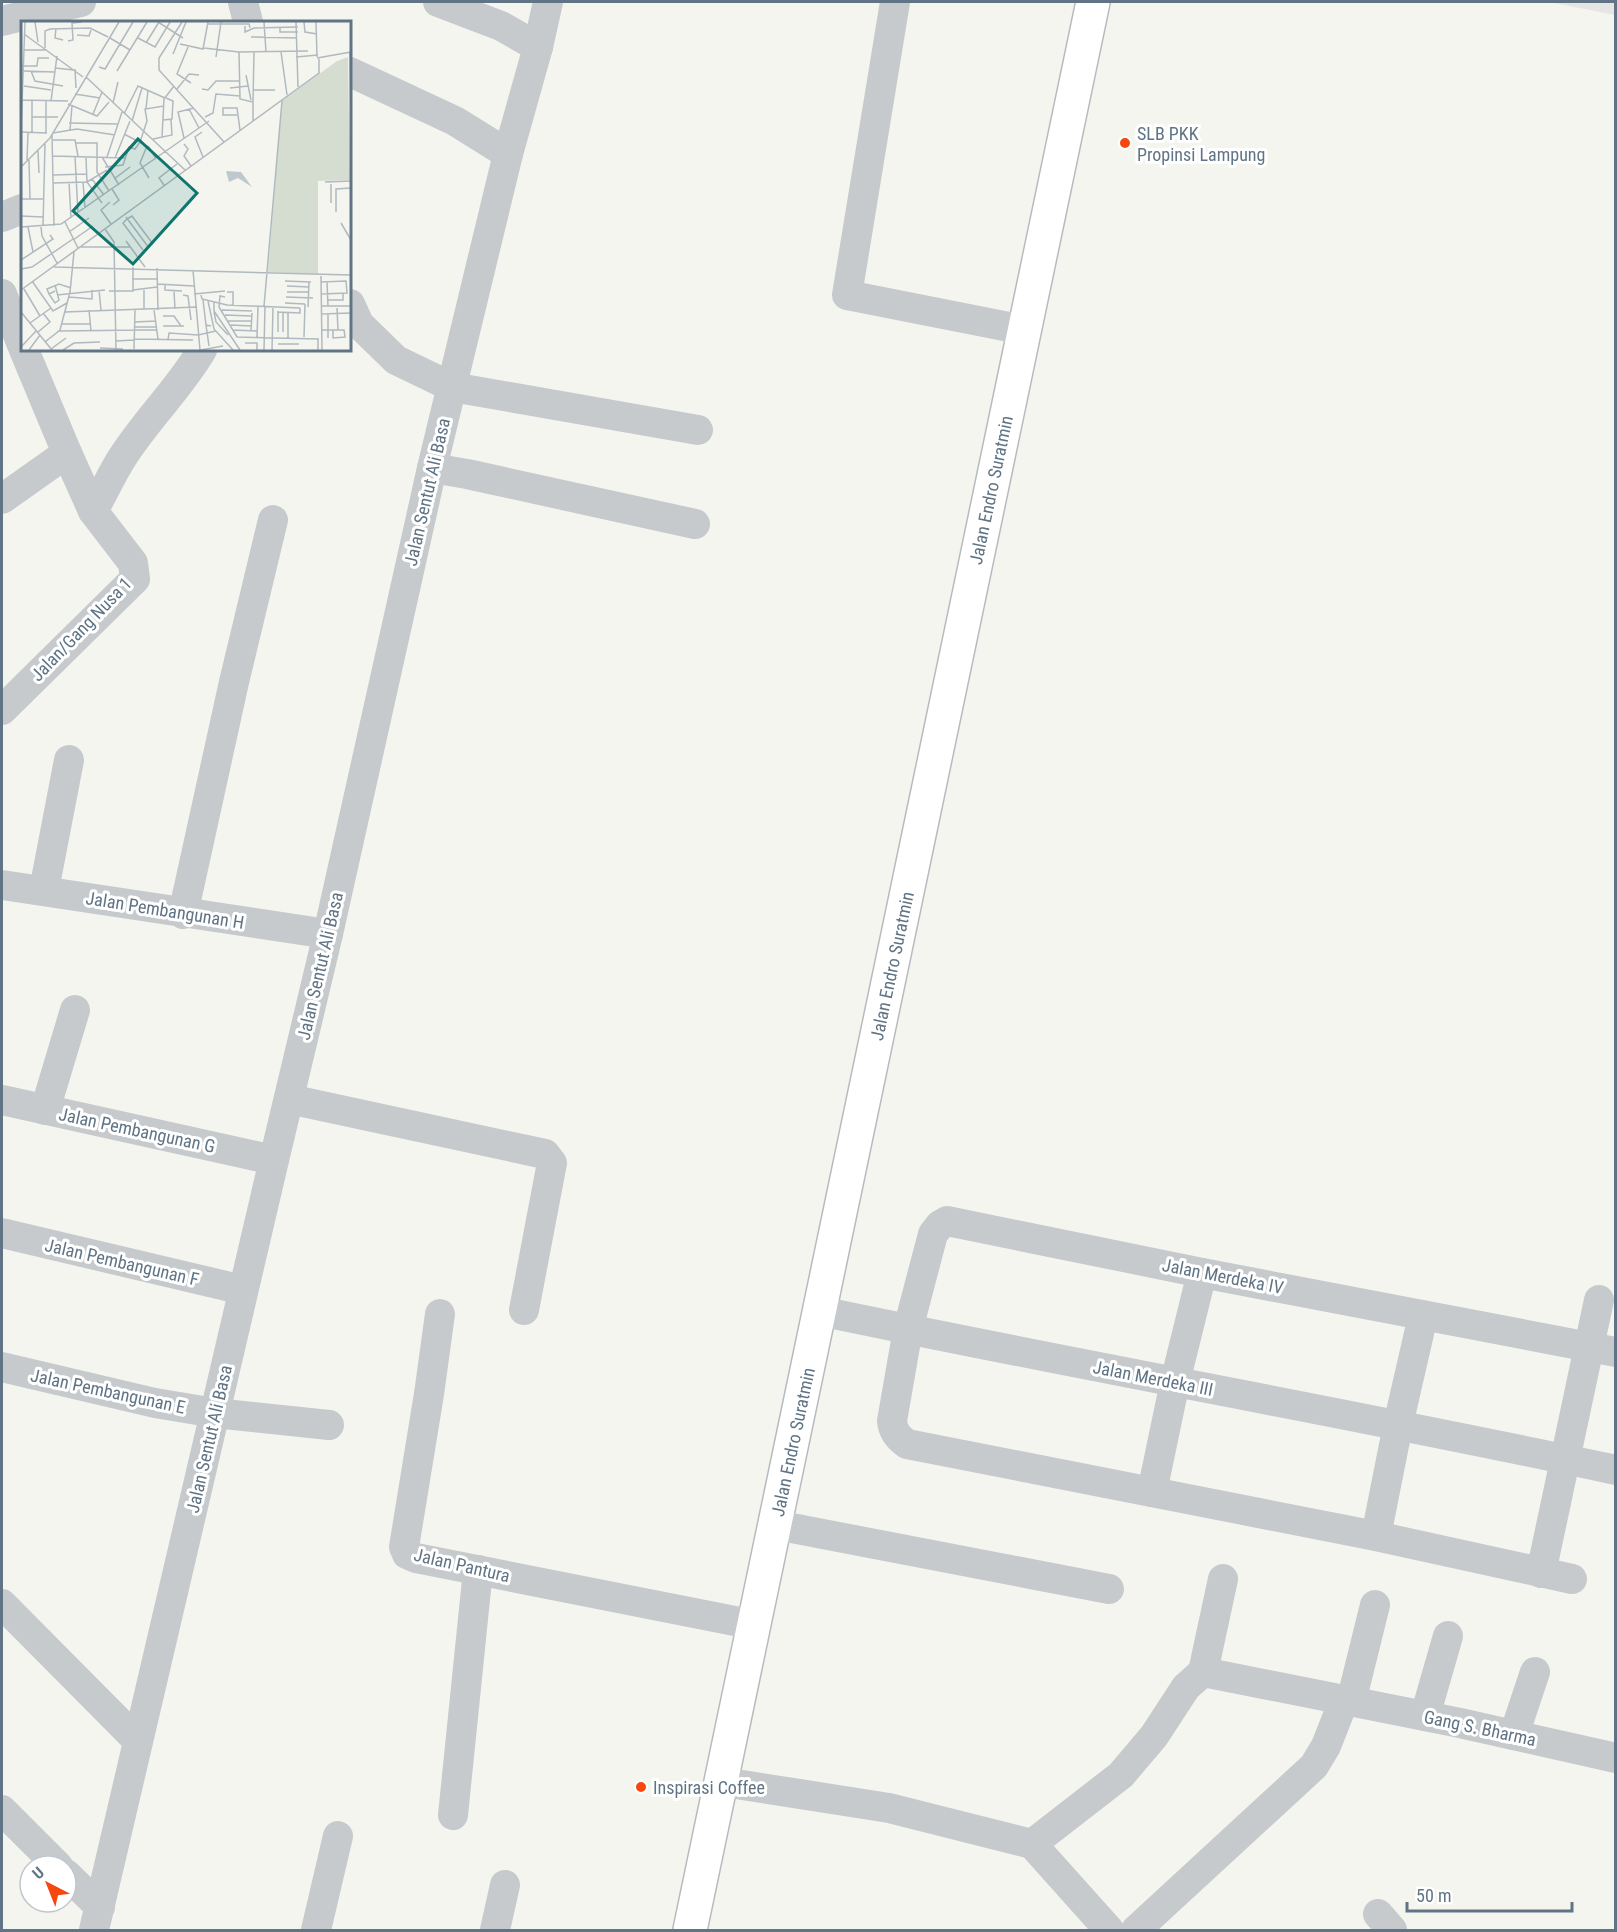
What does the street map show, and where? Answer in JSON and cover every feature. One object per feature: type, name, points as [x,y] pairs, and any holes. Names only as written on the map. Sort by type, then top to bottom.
[{"type":"main road","name":"Jalan Endro Suratmin","points":[[690,1930],[723,1782],[1093,2]]},
{"type":"street","points":[[243,2],[249,21]]},
{"type":"street","points":[[438,2],[501,26],[538,47]]},
{"type":"street","name":"Jalan Sentut Ali Basa","points":[[97,1919],[328,934],[432,468],[508,154],[548,2]]},
{"type":"street","points":[[895,2],[847,295],[1024,330]]},
{"type":"street","points":[[2,21],[77,7]]},
{"type":"street","points":[[351,72],[455,120],[508,154]]},
{"type":"street","points":[[2,217],[21,209]]},
{"type":"street","points":[[2,294],[21,342]]},
{"type":"street","points":[[351,306],[359,324],[396,360],[452,387],[698,430]]},
{"type":"street","name":"Jalan/Gang Nusa 1","points":[[2,710],[135,579],[133,563],[93,511],[24,351]]},
{"type":"street","points":[[93,511],[122,458],[191,369],[201,351]]},
{"type":"street","points":[[2,500],[67,453]]},
{"type":"street","points":[[432,468],[694,524]]},
{"type":"street","points":[[183,914],[234,682],[273,520]]},
{"type":"street","points":[[44,891],[69,760]]},
{"type":"street","name":"Jalan Pembangunan H","points":[[2,885],[328,934]]},
{"type":"street","points":[[45,1110],[75,1011]]},
{"type":"street","points":[[289,1099],[545,1154],[552,1163],[524,1310]]},
{"type":"street","name":"Jalan Pembangunan G","points":[[2,1100],[274,1160]]},
{"type":"street","name":"Jalan Merdeka IV","points":[[908,1329],[933,1234],[940,1225],[947,1221],[1202,1273],[1603,1349]]},
{"type":"street","name":"Jalan Pembangunan F","points":[[2,1233],[243,1290]]},
{"type":"street","points":[[1152,1492],[1175,1382],[1202,1273]]},
{"type":"street","points":[[1542,1573],[1566,1460],[1603,1349],[1599,1300]]},
{"type":"street","name":"Jalan Merdeka III","points":[[820,1311],[1616,1470]]},
{"type":"street","name":"Jalan Pantura","points":[[440,1314],[404,1547],[411,1557],[755,1624]]},
{"type":"street","points":[[1376,1536],[1423,1316]]},
{"type":"street","points":[[908,1329],[892,1421],[893,1429],[901,1440],[919,1446],[1376,1536],[1572,1579]]},
{"type":"street","name":"Jalan Pembangunan E","points":[[2,1367],[155,1403],[215,1413],[329,1425]]},
{"type":"street","points":[[776,1525],[1109,1589]]},
{"type":"street","points":[[453,1815],[478,1570]]},
{"type":"street","points":[[1032,1844],[1121,1775],[1154,1736],[1186,1687],[1203,1672],[1224,1579]]},
{"type":"street","points":[[2,1604],[138,1742]]},
{"type":"street","points":[[1136,1930],[1192,1876],[1310,1770],[1322,1755],[1348,1701],[1375,1605]]},
{"type":"street","points":[[1425,1716],[1448,1636]]},
{"type":"street","name":"Gang S. Bharma","points":[[1203,1672],[1425,1716],[1616,1758]]},
{"type":"street","points":[[1514,1735],[1535,1672]]},
{"type":"street","points":[[723,1782],[889,1808],[1032,1844],[1109,1930]]},
{"type":"street","points":[[2,1810],[46,1854]]},
{"type":"street","points":[[316,1930],[338,1836]]},
{"type":"street","points":[[495,1930],[505,1885]]},
{"type":"street","points":[[78,1891],[97,1919]]},
{"type":"shaded area","points":[[1549,2],[1615,2],[1615,15]]},
{"type":"place","name":"SLB PKK Propinsi Lampung","points":[[1125,143]]},
{"type":"place","name":"Inspirasi Coffee","points":[[641,1787]]}]
